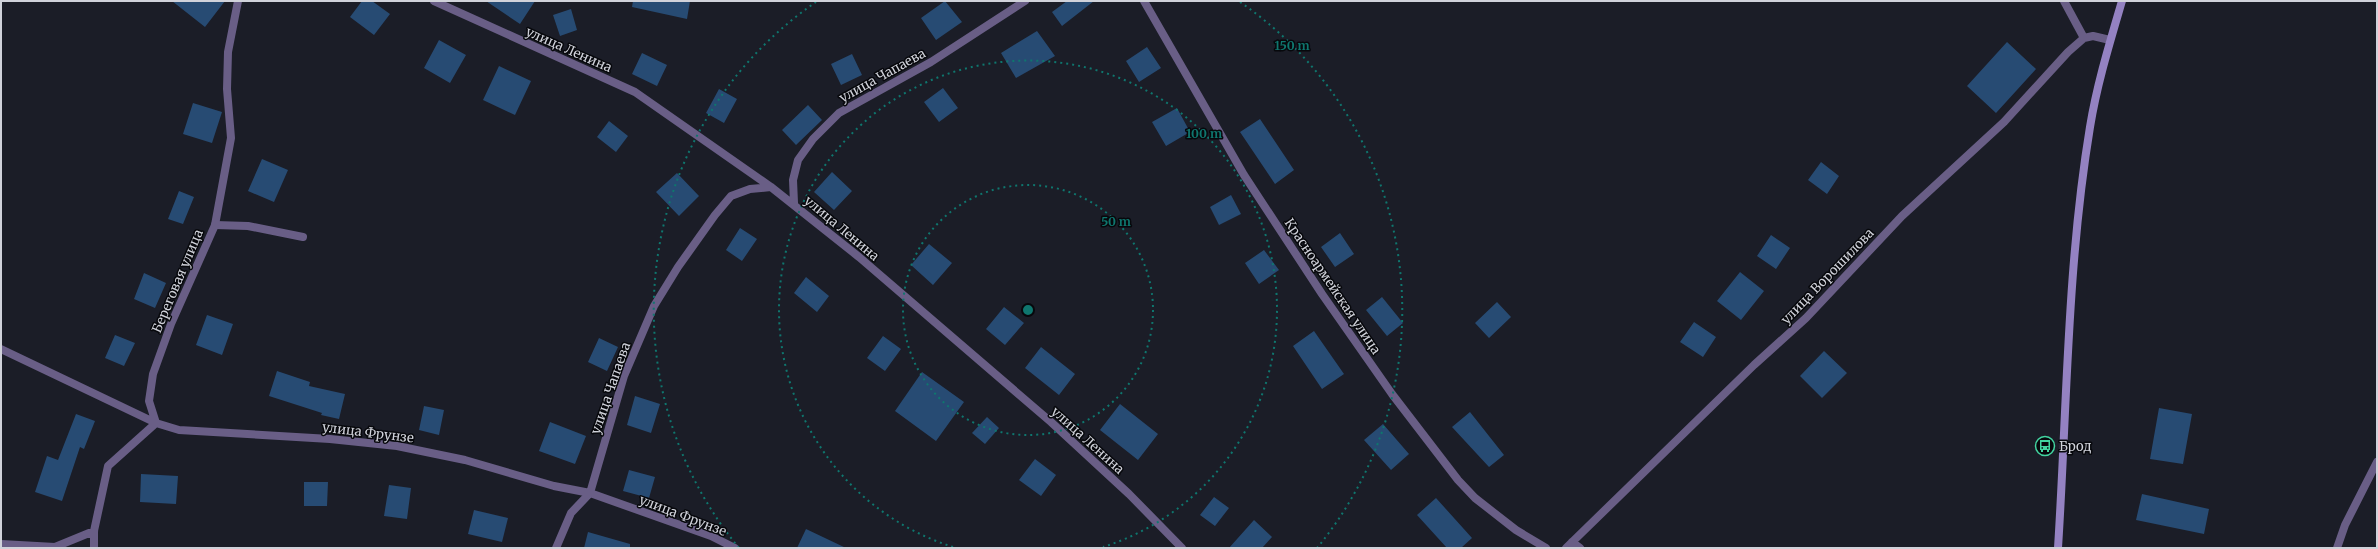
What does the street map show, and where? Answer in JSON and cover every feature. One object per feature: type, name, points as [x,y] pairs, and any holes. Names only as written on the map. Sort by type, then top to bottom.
[{"type":"main road","points":[[2058,548],[2076,234],[2090,125],[2110,40],[2122,1]]},
{"type":"street","name":"Береговая улица","points":[[156,423],[149,401],[153,374],[170,324],[215,225],[231,138],[227,89],[228,52],[238,1]]},
{"type":"street","name":"улица Ленина","points":[[434,1],[635,92],[794,203],[1051,422],[1129,494],[1182,548]]},
{"type":"street","name":"улица Чапаева","points":[[794,203],[792,180],[798,160],[813,139],[838,113],[931,62],[1025,1]]},
{"type":"street","name":"Красноармейская улица","points":[[1144,1],[1244,175],[1322,294],[1396,400],[1458,480],[1475,498],[1516,530],[1546,548]]},
{"type":"street","points":[[2064,1],[2084,38],[2093,36],[2110,40]]},
{"type":"street","name":"улица Ворошилова","points":[[1569,545],[1754,365],[1806,318],[1902,216],[2004,122],[2068,52],[2084,38]]},
{"type":"street","name":"улица Чапаева","points":[[556,548],[571,513],[590,493],[624,376],[658,299],[678,267],[715,215],[731,196],[750,189],[772,187]]},
{"type":"street","points":[[215,225],[248,226],[303,236]]},
{"type":"street","name":"улица Фрунзе","points":[[1,349],[156,423],[179,430],[330,439],[397,446],[466,460],[554,486],[590,493],[711,536],[735,548]]},
{"type":"street","points":[[94,548],[94,531],[108,466],[156,423]]},
{"type":"street","points":[[2337,548],[2345,525],[2377,462]]},
{"type":"street","points":[[1,544],[55,547],[94,531]]},
{"type":"street","points":[[1569,545],[1580,548]]},
{"type":"building","points":[[172,1],[225,1],[205,27]]},
{"type":"building","points":[[362,1],[372,1],[390,14],[374,35],[350,17]]},
{"type":"building","points":[[486,1],[535,1],[520,24]]},
{"type":"building","points":[[633,1],[690,1],[687,19],[632,7]]},
{"type":"building","points":[[945,1],[962,22],[936,40],[921,18]]},
{"type":"building","points":[[1067,1],[1094,1],[1062,26],[1052,12]]},
{"type":"building","points":[[571,9],[577,30],[560,36],[553,15]]},
{"type":"building","points":[[1037,31],[1055,56],[1016,78],[1001,53]]},
{"type":"building","points":[[439,40],[466,55],[450,83],[424,68]]},
{"type":"building","points":[[2007,42],[2036,69],[1996,113],[1967,86]]},
{"type":"building","points":[[1147,47],[1161,68],[1139,82],[1126,61]]},
{"type":"building","points":[[642,53],[667,65],[657,86],[632,74]]},
{"type":"building","points":[[852,54],[862,75],[841,85],[831,64]]},
{"type":"building","points":[[499,66],[531,81],[515,115],[483,100]]},
{"type":"building","points":[[943,88],[958,108],[939,122],[924,102]]},
{"type":"building","points":[[719,89],[737,99],[724,123],[706,113]]},
{"type":"building","points":[[193,103],[222,112],[212,143],[183,134]]},
{"type":"building","points":[[808,105],[822,120],[796,145],[782,130]]},
{"type":"building","points":[[1177,108],[1190,132],[1166,146],[1152,122]]},
{"type":"building","points":[[1260,119],[1294,170],[1275,184],[1240,132]]},
{"type":"building","points":[[609,121],[628,136],[616,152],[597,137]]},
{"type":"building","points":[[262,159],[288,170],[274,202],[248,191]]},
{"type":"building","points":[[1821,162],[1839,176],[1827,194],[1808,180]]},
{"type":"building","points":[[832,172],[852,191],[834,210],[814,192]]},
{"type":"building","points":[[677,173],[699,196],[679,216],[656,192]]},
{"type":"building","points":[[179,191],[194,197],[183,224],[168,219]]},
{"type":"building","points":[[1231,195],[1241,214],[1219,225],[1210,207]]},
{"type":"building","points":[[740,228],[757,239],[742,261],[726,250]]},
{"type":"building","points":[[1340,233],[1354,254],[1335,267],[1321,247]]},
{"type":"building","points":[[1771,235],[1790,248],[1776,269],[1757,256]]},
{"type":"building","points":[[929,244],[952,263],[933,285],[911,265]]},
{"type":"building","points":[[1264,250],[1279,270],[1259,284],[1245,263]]},
{"type":"building","points":[[1740,272],[1764,291],[1741,320],[1717,301]]},
{"type":"building","points":[[144,273],[166,283],[155,308],[134,299]]},
{"type":"building","points":[[806,277],[829,296],[817,312],[794,293]]},
{"type":"building","points":[[1382,297],[1403,323],[1387,336],[1366,310]]},
{"type":"building","points":[[1497,302],[1511,317],[1489,338],[1475,323]]},
{"type":"building","points":[[1004,307],[1024,323],[1005,345],[986,329]]},
{"type":"building","points":[[207,315],[233,324],[222,355],[196,345]]},
{"type":"building","points":[[1694,322],[1716,337],[1703,357],[1680,342]]},
{"type":"building","points":[[1314,331],[1344,374],[1322,389],[1293,346]]},
{"type":"building","points":[[115,335],[135,343],[124,366],[105,358]]},
{"type":"building","points":[[883,336],[901,349],[885,371],[867,358]]},
{"type":"building","points":[[599,338],[618,347],[607,371],[588,362]]},
{"type":"building","points":[[1041,347],[1075,374],[1059,395],[1025,368]]},
{"type":"building","points":[[1824,351],[1847,373],[1822,398],[1800,376]]},
{"type":"building","points":[[277,371],[310,382],[309,386],[345,394],[339,419],[321,415],[322,413],[269,396]]},
{"type":"building","points":[[922,372],[964,402],[936,441],[895,411]]},
{"type":"building","points":[[635,396],[660,404],[651,433],[627,425]]},
{"type":"building","points":[[1120,404],[1158,434],[1138,460],[1100,430]]},
{"type":"building","points":[[424,406],[444,410],[439,435],[419,430]]},
{"type":"building","points":[[2159,408],[2192,414],[2183,464],[2150,459]]},
{"type":"building","points":[[1470,412],[1504,455],[1489,467],[1452,427]]},
{"type":"building","points":[[76,414],[95,421],[84,449],[80,447],[62,501],[35,492],[47,456],[58,460]]},
{"type":"building","points":[[987,417],[999,428],[985,444],[972,433]]},
{"type":"building","points":[[550,422],[586,436],[575,464],[539,451]]},
{"type":"building","points":[[1383,424],[1409,454],[1391,470],[1364,440]]},
{"type":"building","points":[[1035,459],[1056,475],[1041,496],[1019,480]]},
{"type":"building","points":[[629,470],[655,477],[649,498],[623,491]]},
{"type":"building","points":[[141,474],[178,476],[176,504],[140,502]]},
{"type":"building","points":[[304,482],[328,482],[327,506],[304,506]]},
{"type":"building","points":[[389,485],[411,488],[407,519],[384,516]]},
{"type":"building","points":[[2142,494],[2209,509],[2204,534],[2136,520]]},
{"type":"building","points":[[1214,497],[1229,508],[1215,526],[1200,515]]},
{"type":"building","points":[[1436,498],[1472,538],[1461,548],[1447,548],[1417,515]]},
{"type":"building","points":[[474,510],[508,518],[502,542],[468,534]]},
{"type":"building","points":[[1254,520],[1272,537],[1262,548],[1229,548]]},
{"type":"building","points":[[806,529],[846,548],[797,548]]},
{"type":"building","points":[[588,532],[630,544],[630,548],[584,548]]},
{"type":"place","name":"Брод","points":[[2045,446]]}]
